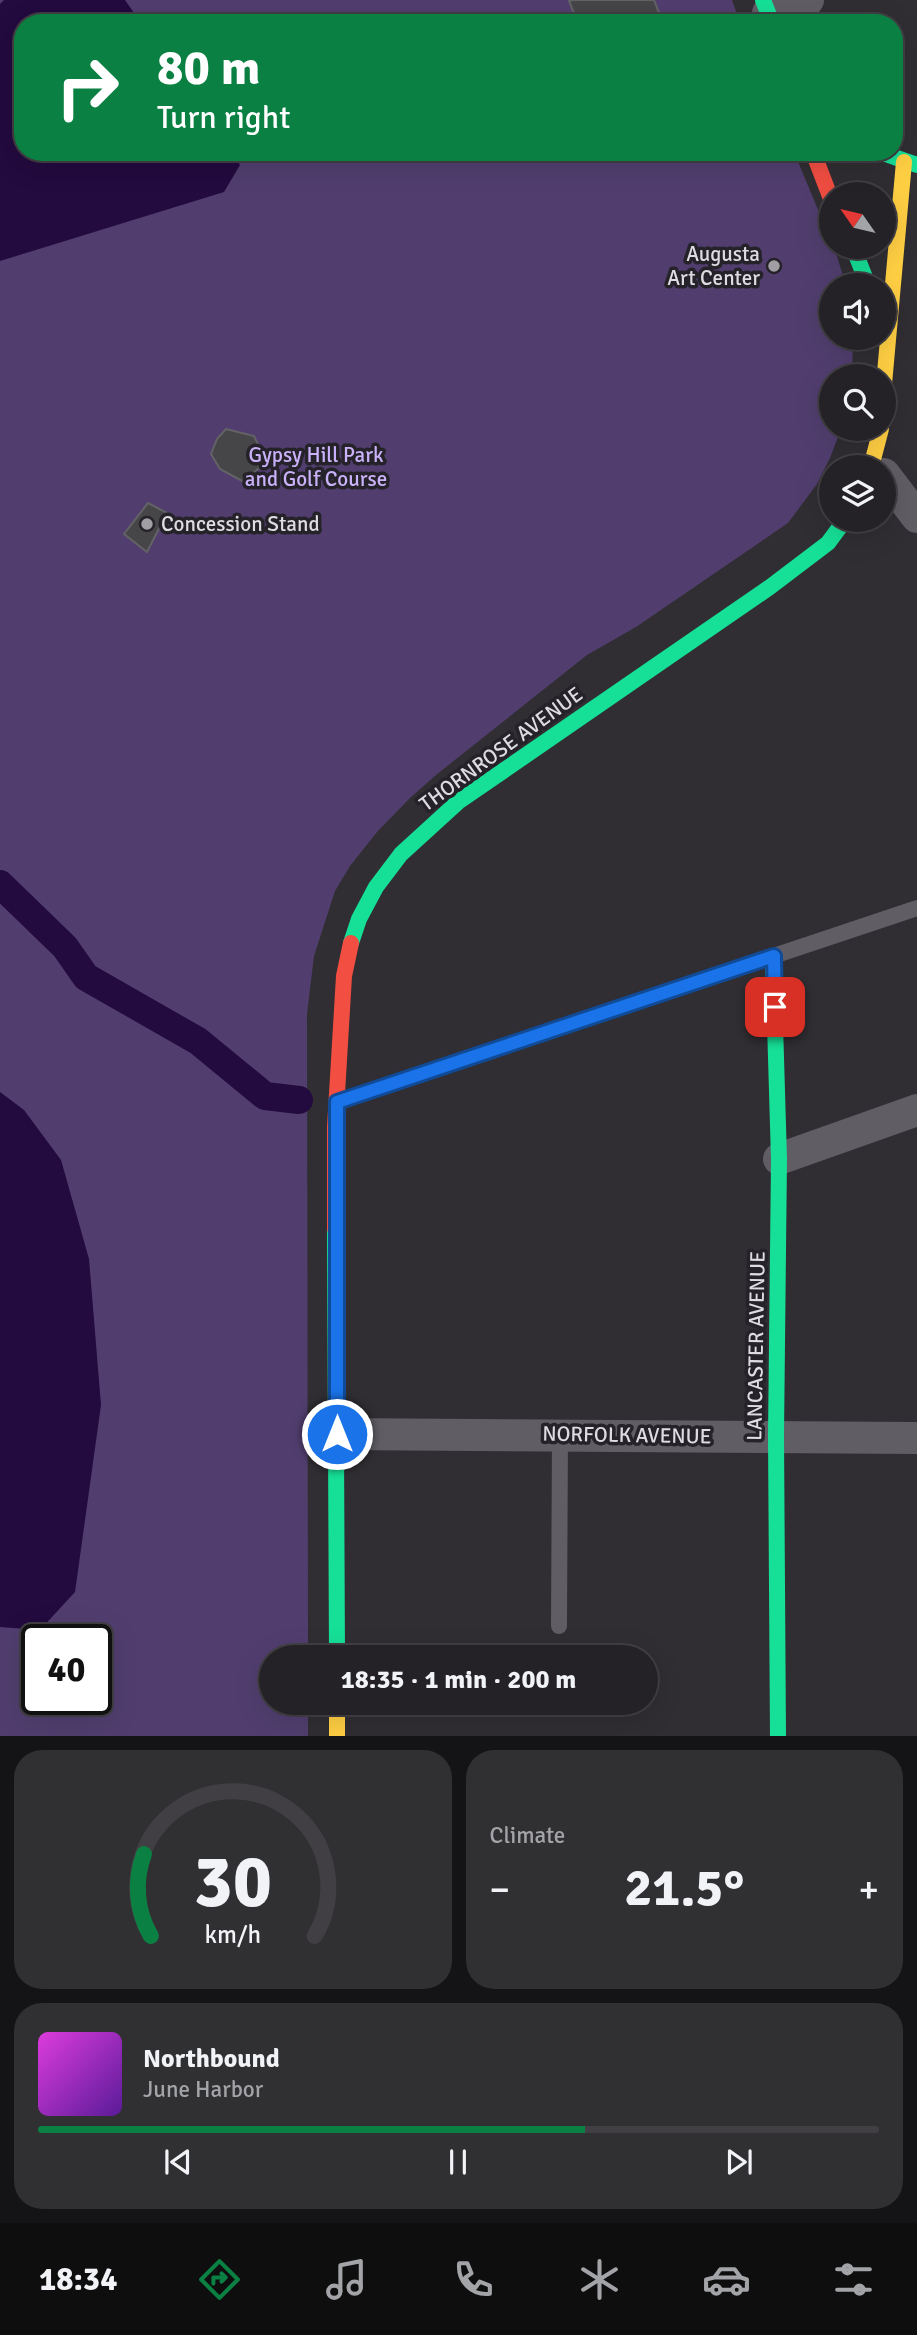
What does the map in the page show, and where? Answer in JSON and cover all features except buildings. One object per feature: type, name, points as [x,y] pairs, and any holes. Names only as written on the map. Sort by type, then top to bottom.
[{"type":"street","points":[[767,12],[807,0]]},
{"type":"street","points":[[816,161],[824,182]]},
{"type":"street","points":[[895,273],[910,163]]},
{"type":"street","points":[[896,327],[907,309]]},
{"type":"street","points":[[896,491],[917,517]]},
{"type":"street","name":"THORNROSE AVENUE","points":[[337,1645],[337,1102],[344,975],[350,947],[368,899],[401,854],[458,802],[770,587],[828,543],[836,532]]},
{"type":"street","name":"LANCASTER AVENUE","points":[[774,956],[779,1159],[776,1436],[778,1736]]},
{"type":"street","points":[[779,1159],[917,1110]]},
{"type":"street","name":"NORFOLK AVENUE","points":[[337,1434],[917,1438]]},
{"type":"street","points":[[337,1715],[337,1736]]},
{"type":"lane","points":[[337,1102],[917,908]]},
{"type":"lane","points":[[559,1626],[560,1434]]},
{"type":"green space","name":"Gypsy Hill Park and Golf Course","points":[[0,0],[732,0],[737,14],[14,14],[14,161],[798,161],[819,212],[819,259],[838,259],[842,273],[819,273],[819,350],[853,350],[852,364],[819,364],[819,441],[836,441],[831,455],[819,455],[817,484],[788,523],[636,627],[587,655],[436,775],[377,832],[350,866],[335,891],[314,956],[307,1014],[308,1645],[259,1645],[259,1715],[308,1715],[308,1736],[0,1736]]},
{"type":"shaded area","points":[[4,0],[125,0],[135,14],[14,14],[14,161],[237,161],[240,165],[224,192],[0,261],[0,4]]},
{"type":"shaded area","points":[[0,1092],[24,1110],[61,1160],[89,1259],[101,1405],[75,1592],[46,1624],[21,1624],[21,1629],[0,1627]]},
{"type":"waterway","points":[[0,884],[65,947],[86,977],[198,1041],[265,1096],[299,1100]]},
{"type":"traffic: fast","points":[[763,0],[768,14]]},
{"type":"traffic: fast","points":[[903,160],[917,165]]},
{"type":"traffic: fast","points":[[858,259],[863,273]]},
{"type":"traffic: fast","points":[[351,943],[359,919],[376,887],[401,854],[458,802],[770,587],[828,543],[836,532]]},
{"type":"traffic: fast","points":[[773,956],[779,1159],[776,1436],[778,1736]]},
{"type":"traffic: fast","points":[[335,1229],[337,1645]]},
{"type":"traffic: slow","points":[[886,364],[904,162]]},
{"type":"traffic: slow","points":[[874,455],[878,441]]},
{"type":"traffic: slow","points":[[337,1715],[337,1736]]},
{"type":"traffic: jam","points":[[816,161],[824,182]]},
{"type":"traffic: jam","points":[[335,1229],[335,1127],[344,976],[351,943]]},
{"type":"place","name":"Augusta Art Center","points":[[774,266]]},
{"type":"place","name":"Concession Stand","points":[[147,524]]},
{"type":"route","points":[[337,1434],[337,1102],[774,956],[775,1007]]}]
